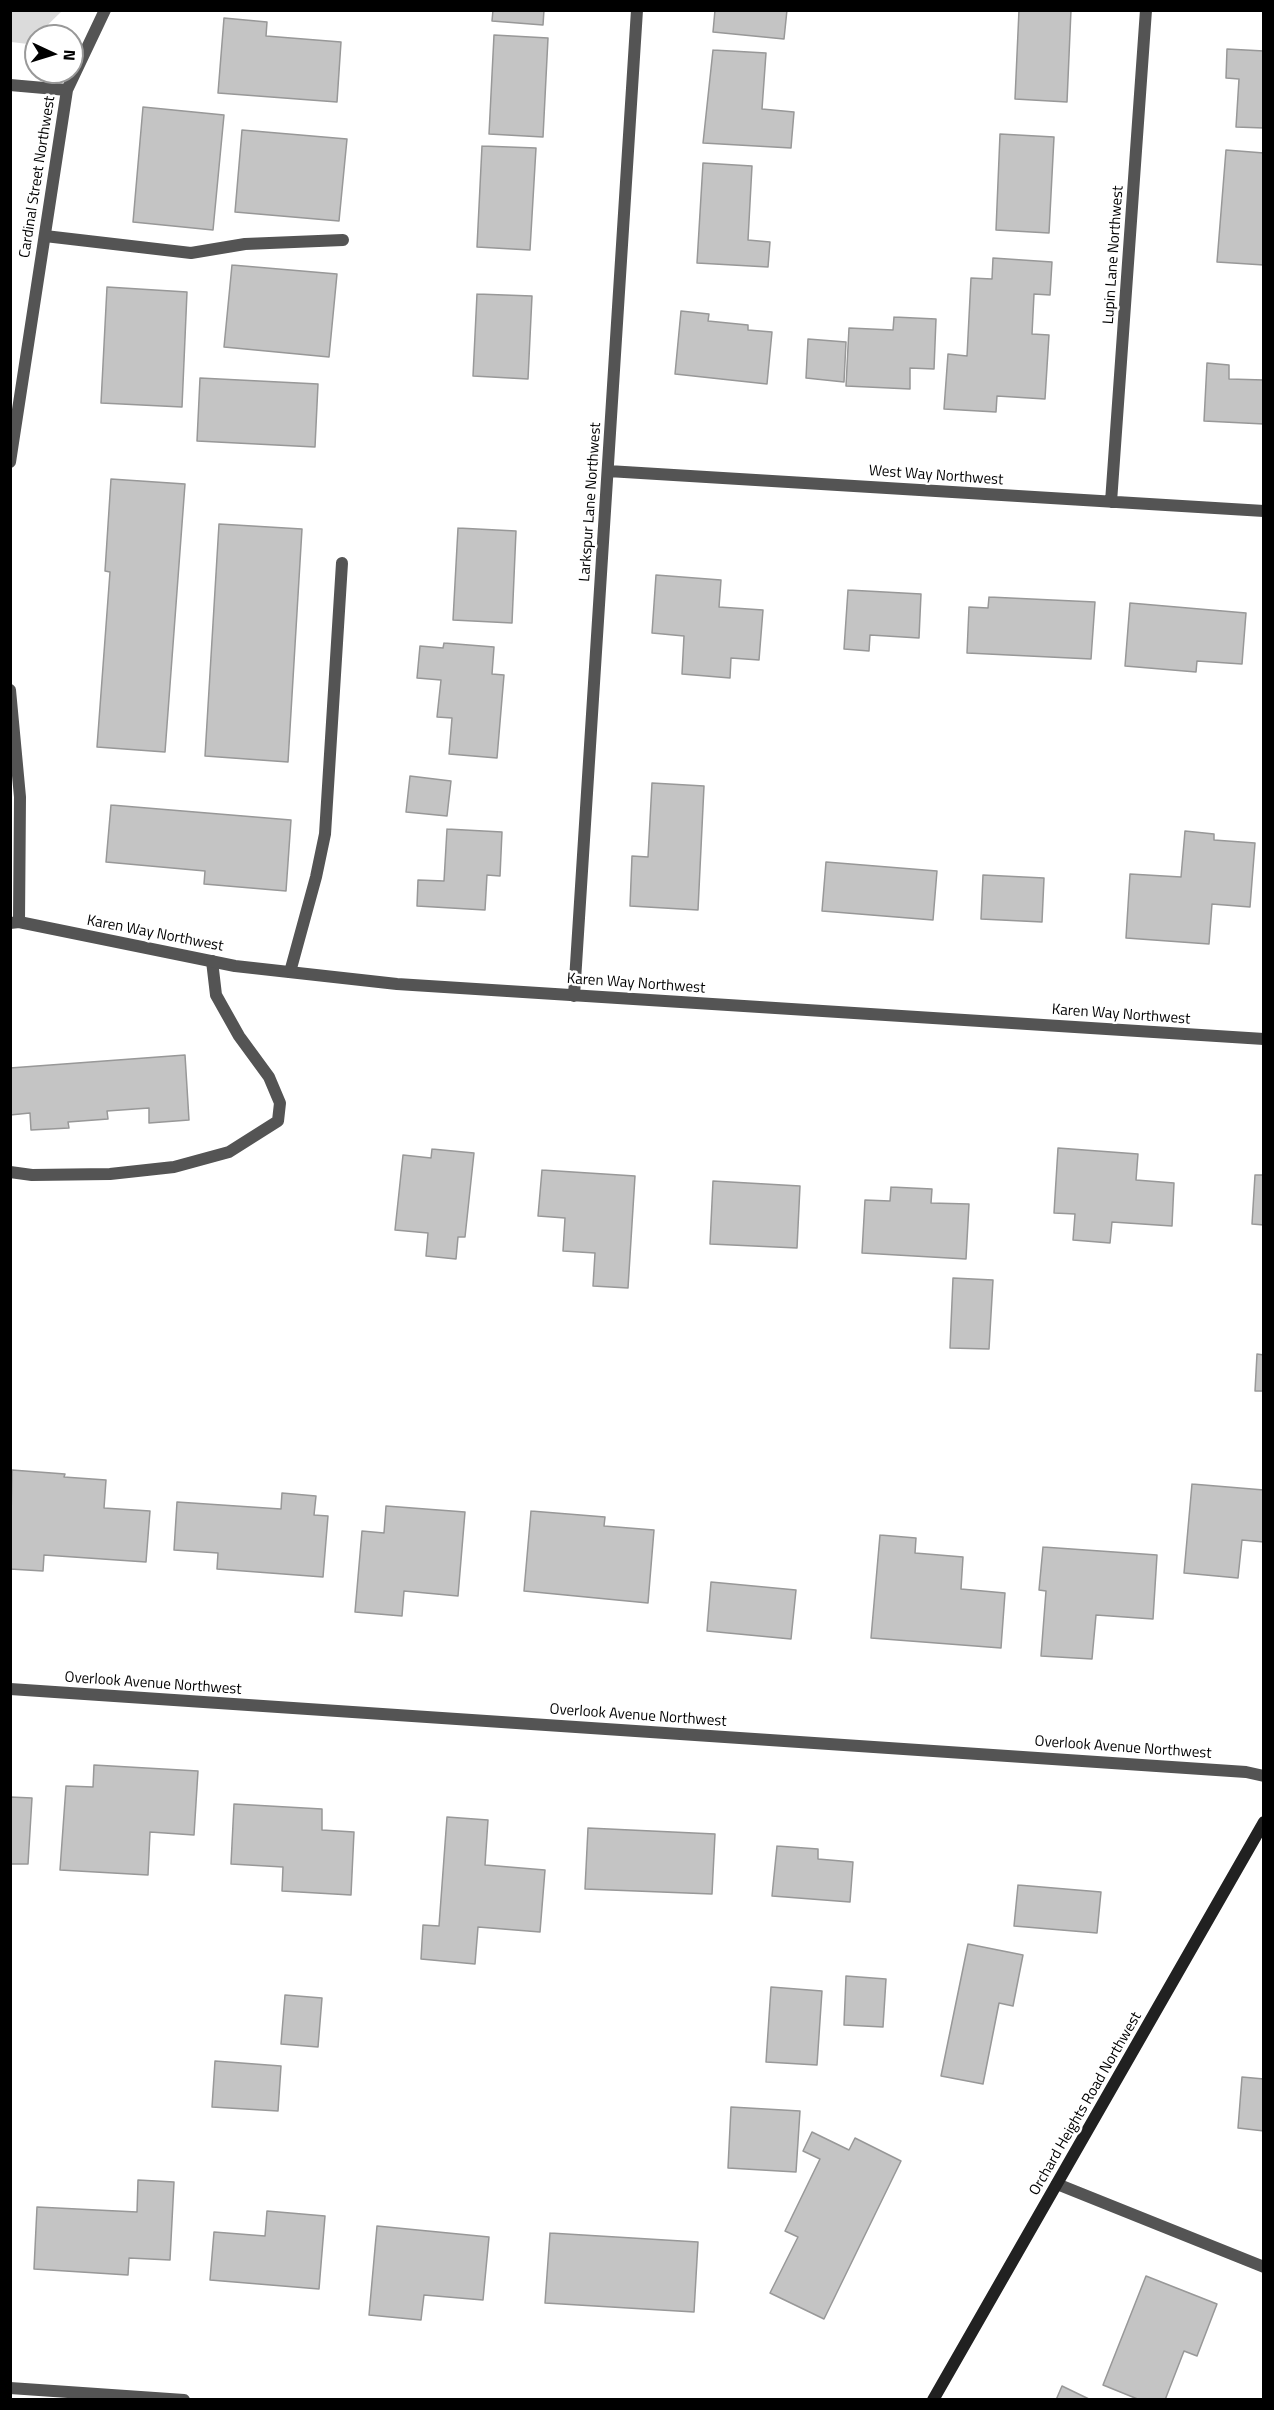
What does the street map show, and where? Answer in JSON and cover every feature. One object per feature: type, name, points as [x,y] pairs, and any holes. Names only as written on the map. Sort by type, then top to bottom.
[{"type":"main road","name":"Orchard Heights Road Northwest","points":[[933,2400],[1263,1822]]},
{"type":"street","name":"Cardinal Street Northwest","points":[[10,462],[67,90],[105,10]]},
{"type":"street","name":"Larkspur Lane Northwest","points":[[574,996],[637,10]]},
{"type":"street","name":"Lupin Lane Northwest","points":[[1111,502],[1146,10]]},
{"type":"street","points":[[10,85],[67,90]]},
{"type":"street","points":[[45,236],[191,253],[245,244],[343,240]]},
{"type":"street","name":"West Way Northwest","points":[[608,471],[1263,511]]},
{"type":"street","points":[[290,972],[316,877],[324,834],[342,563]]},
{"type":"street","points":[[10,690],[20,797],[15,923]]},
{"type":"street","name":"Karen Way Northwest","points":[[15,923],[212,961],[397,984],[1263,1039]]},
{"type":"street","points":[[10,1172],[32,1175],[110,1174],[174,1167],[229,1152],[278,1121],[280,1103],[269,1077],[239,1036],[216,995],[212,961]]},
{"type":"street","name":"Overlook Avenue Northwest","points":[[10,1689],[1246,1772],[1263,1776]]},
{"type":"street","points":[[1057,2184],[1263,2268]]},
{"type":"street","points":[[10,2388],[184,2400]]},
{"type":"shaded area","points":[[11,10],[62,11],[49,24],[24,24],[24,44],[11,42]]},
{"type":"building","points":[[493,10],[544,10],[543,25],[492,21]]},
{"type":"building","points":[[715,10],[787,10],[784,39],[713,32]]},
{"type":"building","points":[[1019,10],[1071,10],[1067,102],[1015,99]]},
{"type":"building","points":[[224,18],[267,22],[266,36],[341,42],[337,102],[218,93]]},
{"type":"building","points":[[494,35],[548,38],[543,137],[489,134]]},
{"type":"building","points":[[1227,49],[1264,51],[1264,128],[1236,127],[1239,79],[1226,78]]},
{"type":"building","points":[[713,50],[766,53],[762,109],[794,112],[791,148],[703,143]]},
{"type":"building","points":[[143,107],[224,115],[213,230],[133,222]]},
{"type":"building","points":[[242,130],[347,139],[339,221],[235,212]]},
{"type":"building","points":[[1000,134],[1054,137],[1049,233],[996,230]]},
{"type":"building","points":[[482,146],[536,148],[530,250],[477,247]]},
{"type":"building","points":[[1226,150],[1264,153],[1264,265],[1217,262]]},
{"type":"building","points":[[703,163],[752,166],[748,240],[770,242],[768,267],[697,263]]},
{"type":"building","points":[[993,258],[1052,262],[1050,295],[1034,294],[1032,334],[1049,335],[1045,399],[997,396],[996,412],[944,409],[948,354],[967,356],[971,278],[992,279]]},
{"type":"building","points":[[232,265],[337,274],[329,357],[224,347]]},
{"type":"building","points":[[107,287],[187,292],[182,407],[101,403]]},
{"type":"building","points":[[477,294],[532,296],[528,379],[473,376]]},
{"type":"building","points":[[681,311],[709,314],[708,321],[748,325],[748,330],[772,332],[767,384],[675,374]]},
{"type":"building","points":[[894,317],[936,319],[934,369],[910,368],[910,389],[846,386],[849,328],[893,330]]},
{"type":"building","points":[[808,339],[846,342],[844,382],[806,378]]},
{"type":"building","points":[[1207,363],[1229,365],[1229,379],[1264,380],[1264,424],[1204,421]]},
{"type":"building","points":[[200,378],[318,384],[315,447],[197,441]]},
{"type":"building","points":[[111,479],[185,484],[165,752],[97,747],[110,572],[105,571]]},
{"type":"building","points":[[219,524],[302,529],[288,762],[205,756]]},
{"type":"building","points":[[458,528],[516,531],[512,623],[453,620]]},
{"type":"building","points":[[656,575],[721,580],[719,607],[763,610],[759,660],[731,658],[730,678],[682,674],[684,636],[652,633]]},
{"type":"building","points":[[848,590],[921,594],[919,638],[870,635],[869,651],[844,649]]},
{"type":"building","points":[[989,597],[1095,602],[1091,659],[967,653],[969,607],[988,608]]},
{"type":"building","points":[[1130,603],[1246,613],[1242,664],[1197,661],[1196,672],[1125,666]]},
{"type":"building","points":[[444,643],[494,647],[492,674],[504,675],[497,758],[449,754],[452,718],[437,717],[441,680],[417,678],[420,646],[443,648]]},
{"type":"building","points":[[410,776],[451,781],[447,816],[406,812]]},
{"type":"building","points":[[652,783],[704,786],[698,910],[630,906],[632,856],[648,857]]},
{"type":"building","points":[[111,805],[291,820],[286,891],[204,884],[205,871],[106,862]]},
{"type":"building","points":[[447,829],[502,832],[500,876],[487,875],[485,910],[417,906],[418,880],[444,881]]},
{"type":"building","points":[[1185,831],[1214,834],[1214,840],[1255,843],[1250,907],[1212,904],[1209,944],[1126,938],[1130,874],[1181,877]]},
{"type":"building","points":[[826,862],[937,871],[933,920],[822,911]]},
{"type":"building","points":[[983,875],[1044,878],[1042,922],[981,919]]},
{"type":"building","points":[[185,1055],[189,1120],[149,1123],[149,1108],[107,1111],[108,1119],[68,1122],[69,1128],[31,1130],[30,1113],[10,1115],[10,1068]]},
{"type":"building","points":[[1058,1148],[1138,1154],[1136,1180],[1174,1183],[1172,1226],[1112,1222],[1110,1243],[1073,1240],[1075,1214],[1054,1213]]},
{"type":"building","points":[[432,1149],[474,1153],[465,1237],[458,1237],[456,1259],[426,1256],[428,1233],[395,1230],[403,1155],[431,1158]]},
{"type":"building","points":[[542,1170],[635,1176],[628,1288],[593,1286],[595,1253],[563,1251],[565,1218],[538,1216]]},
{"type":"building","points":[[1255,1175],[1264,1175],[1264,1225],[1252,1224]]},
{"type":"building","points":[[713,1181],[800,1186],[797,1248],[710,1244]]},
{"type":"building","points":[[891,1187],[932,1189],[931,1203],[969,1204],[966,1259],[862,1253],[865,1200],[890,1201]]},
{"type":"building","points":[[953,1278],[993,1280],[989,1349],[950,1348]]},
{"type":"building","points":[[1257,1354],[1264,1355],[1264,1391],[1255,1391]]},
{"type":"building","points":[[12,1470],[106,1480],[104,1508],[150,1511],[146,1562],[44,1555],[43,1571],[10,1569]]},
{"type":"building","points":[[1192,1484],[1264,1490],[1264,1542],[1242,1540],[1238,1578],[1184,1573]]},
{"type":"building","points":[[282,1493],[316,1496],[314,1515],[328,1516],[323,1577],[217,1569],[218,1553],[174,1550],[177,1502],[281,1509]]},
{"type":"building","points":[[386,1506],[465,1512],[458,1596],[404,1591],[402,1616],[355,1612],[362,1531],[384,1533]]},
{"type":"building","points":[[531,1511],[605,1517],[604,1526],[654,1530],[648,1603],[524,1591]]},
{"type":"building","points":[[880,1535],[916,1538],[915,1553],[963,1557],[961,1589],[1005,1593],[1001,1648],[871,1638]]},
{"type":"building","points":[[1043,1547],[1157,1555],[1153,1619],[1096,1615],[1092,1659],[1041,1656],[1046,1591],[1039,1590]]},
{"type":"building","points":[[711,1582],[796,1590],[791,1639],[707,1631]]},
{"type":"building","points":[[94,1765],[198,1771],[194,1835],[150,1832],[148,1875],[60,1870],[66,1786],[93,1787]]},
{"type":"building","points":[[10,1797],[32,1798],[28,1864],[10,1864]]},
{"type":"building","points":[[234,1804],[322,1809],[322,1830],[354,1832],[351,1895],[282,1891],[283,1867],[231,1864]]},
{"type":"building","points":[[447,1817],[488,1820],[485,1865],[545,1870],[540,1932],[478,1927],[475,1964],[421,1959],[423,1925],[439,1926]]},
{"type":"building","points":[[588,1828],[715,1834],[712,1894],[585,1889]]},
{"type":"building","points":[[777,1846],[818,1849],[818,1859],[853,1862],[850,1902],[772,1896]]},
{"type":"building","points":[[1018,1885],[1101,1892],[1097,1933],[1014,1926]]},
{"type":"building","points":[[968,1944],[1023,1955],[1013,2006],[999,2003],[983,2084],[941,2076]]},
{"type":"building","points":[[846,1976],[886,1979],[883,2027],[844,2025]]},
{"type":"building","points":[[771,1987],[822,1991],[817,2065],[766,2062]]},
{"type":"building","points":[[285,1995],[322,1998],[318,2047],[281,2044]]},
{"type":"building","points":[[215,2061],[281,2066],[278,2111],[212,2107]]},
{"type":"building","points":[[1242,2077],[1264,2079],[1264,2131],[1238,2128]]},
{"type":"building","points":[[731,2107],[800,2111],[796,2172],[728,2168]]},
{"type":"building","points":[[812,2132],[849,2150],[855,2138],[901,2161],[824,2319],[770,2293],[798,2237],[785,2231],[820,2159],[803,2151]]},
{"type":"building","points":[[138,2180],[174,2182],[170,2260],[129,2258],[128,2275],[34,2269],[37,2207],[137,2212]]},
{"type":"building","points":[[267,2211],[325,2216],[319,2289],[210,2280],[214,2232],[265,2236]]},
{"type":"building","points":[[377,2226],[489,2237],[483,2300],[424,2295],[421,2320],[369,2315]]},
{"type":"building","points":[[550,2233],[698,2242],[694,2312],[545,2303]]},
{"type":"building","points":[[1146,2276],[1217,2304],[1197,2356],[1184,2351],[1165,2400],[1140,2400],[1103,2385]]},
{"type":"building","points":[[1062,2386],[1091,2400],[1056,2400]]}]
